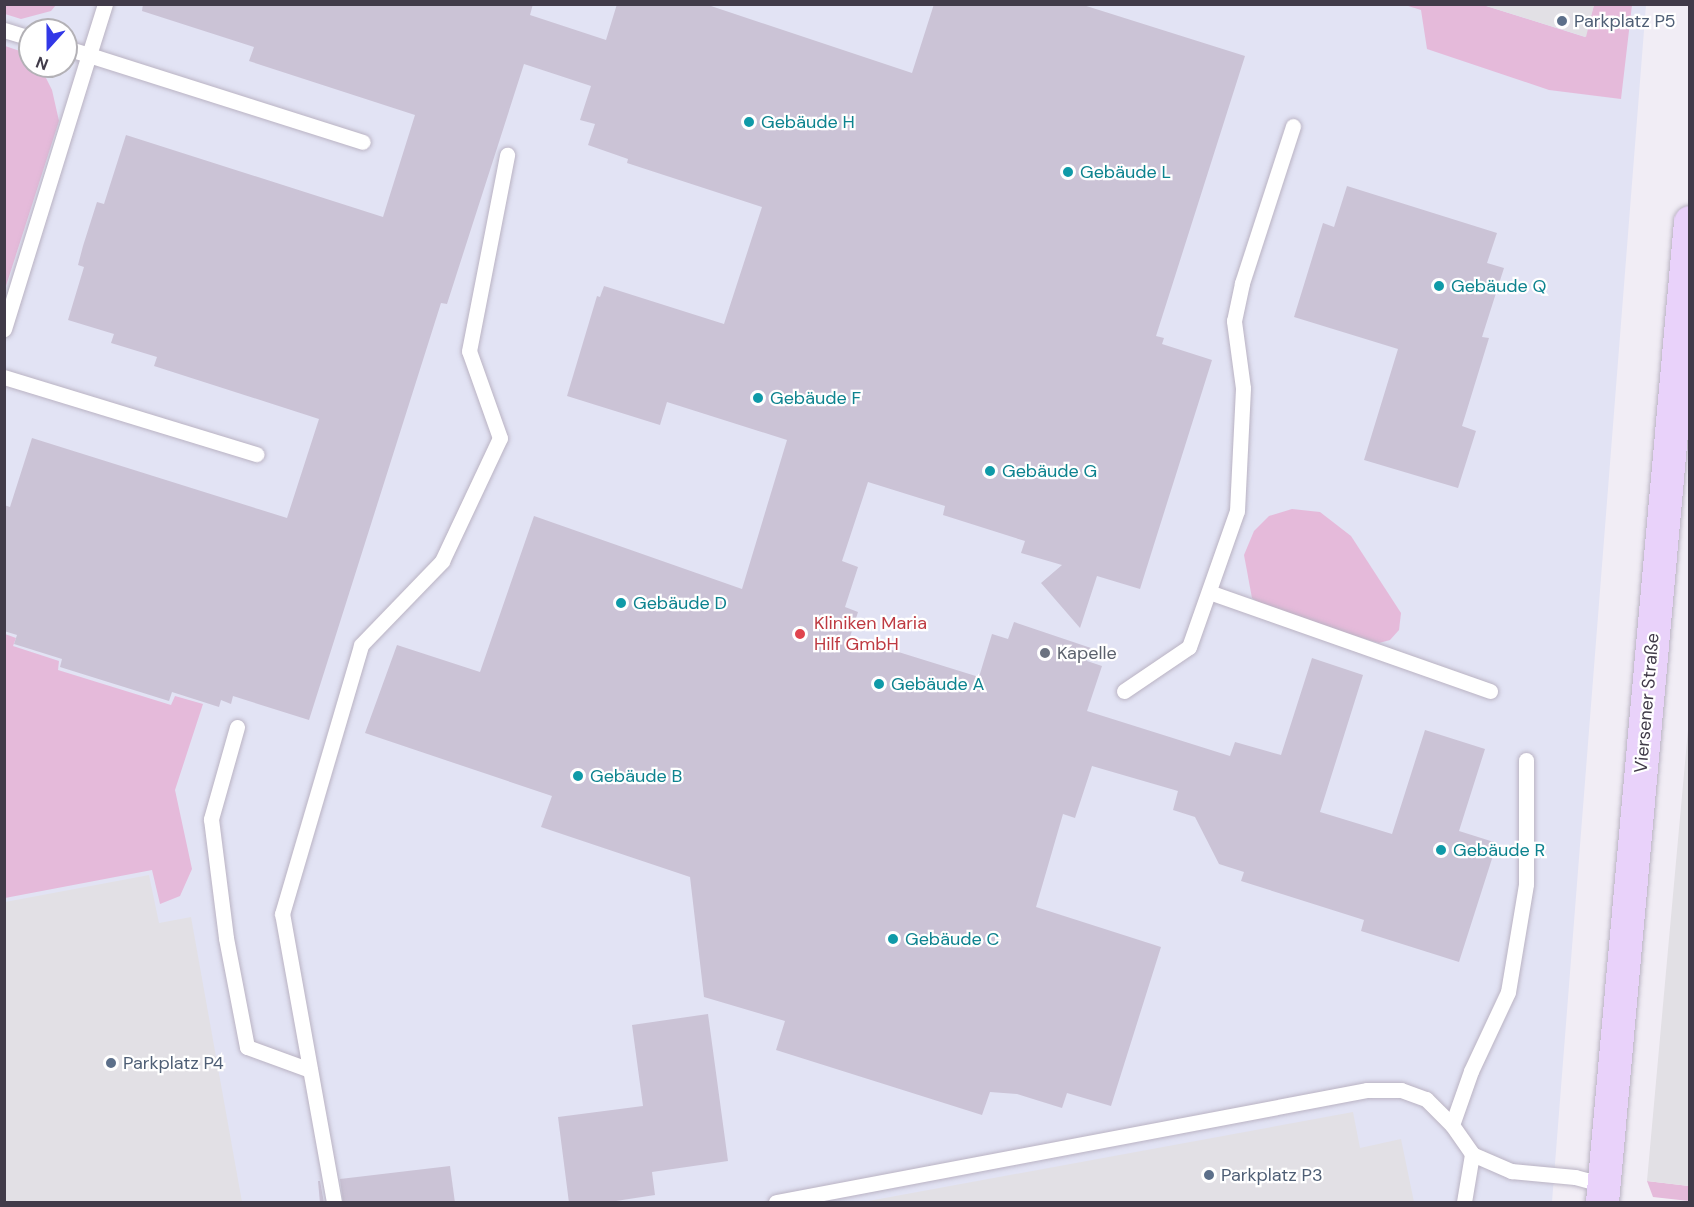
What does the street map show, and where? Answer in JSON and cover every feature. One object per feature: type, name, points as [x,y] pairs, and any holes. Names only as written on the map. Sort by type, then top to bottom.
[{"type":"main road","name":"Viersener Straße","points":[[1603,1194],[1689,222]]},
{"type":"lane","points":[[4,329],[105,4]]},
{"type":"lane","points":[[78,52],[363,142]]},
{"type":"lane","points":[[1124,691],[1189,647],[1237,511],[1243,388],[1234,321],[1242,283],[1293,126]]},
{"type":"lane","points":[[334,1203],[282,914],[361,645],[442,561],[500,438],[470,351],[507,155]]},
{"type":"lane","points":[[4,377],[256,454]]},
{"type":"lane","points":[[1209,592],[1490,691]]},
{"type":"lane","points":[[237,728],[211,819],[226,938],[246,1047],[310,1070]]},
{"type":"lane","points":[[1452,1125],[1471,1071],[1508,992],[1526,884],[1526,760]]},
{"type":"lane","points":[[776,1203],[1223,1120],[1367,1090],[1401,1090],[1426,1098],[1452,1125],[1472,1154],[1511,1171],[1575,1177],[1603,1194]]},
{"type":"lane","points":[[1464,1203],[1472,1154]]},
{"type":"shaded area","points":[[5,4],[56,4],[51,11],[25,18],[5,14]]},
{"type":"shaded area","name":"Kliniken Maria Hilf GmbH","points":[[5,5],[1646,5],[1552,1202],[5,1202]]},
{"type":"shaded area","points":[[1405,5],[1483,5],[1585,37],[1594,5],[1632,5],[1621,99],[1549,90],[1427,49],[1421,10]]},
{"type":"shaded area","name":"Parkplatz P5","points":[[1483,5],[1594,5],[1586,37]]},
{"type":"shaded area","points":[[5,46],[18,50],[18,78],[46,78],[52,90],[59,121],[5,289]]},
{"type":"shaded area","points":[[1292,509],[1320,512],[1351,536],[1401,613],[1399,630],[1390,640],[1379,643],[1271,611],[1252,598],[1244,555],[1254,531],[1269,516]]},
{"type":"shaded area","points":[[5,634],[16,638],[13,646],[59,661],[58,670],[171,705],[175,696],[203,704],[175,790],[192,869],[180,896],[160,904],[152,870],[5,898]]},
{"type":"shaded area","points":[[1689,719],[1690,1186],[1647,1181]]},
{"type":"shaded area","name":"Parkplatz P4","points":[[149,875],[159,923],[191,917],[242,1202],[5,1202],[5,902]]},
{"type":"shaded area","name":"Parkplatz P3","points":[[1353,1112],[1360,1148],[1401,1139],[1414,1202],[863,1202]]},
{"type":"shaded area","points":[[1647,1181],[1689,1186],[1689,1201],[1653,1197]]},
{"type":"building","points":[[143,4],[533,4],[530,15],[606,40],[617,4],[705,4],[912,73],[934,4],[1080,4],[1245,56],[1156,336],[1164,338],[1162,344],[1212,360],[1140,589],[1097,576],[1080,628],[1041,583],[1062,565],[1021,553],[1025,541],[943,515],[945,506],[868,482],[842,561],[858,567],[845,607],[858,612],[850,637],[979,677],[992,634],[1008,639],[1014,622],[1091,648],[1087,661],[1102,666],[1087,711],[1230,756],[1235,742],[1281,755],[1312,658],[1363,675],[1320,812],[1392,834],[1425,730],[1485,749],[1459,831],[1497,843],[1459,962],[1361,931],[1364,920],[1241,881],[1244,872],[1219,864],[1195,817],[1173,810],[1178,791],[1092,766],[1075,818],[1063,814],[1036,907],[1161,947],[1111,1106],[1067,1093],[1062,1108],[1017,1094],[990,1092],[982,1115],[776,1050],[785,1021],[704,997],[690,877],[541,827],[552,796],[365,733],[397,645],[480,672],[534,516],[742,589],[787,440],[667,402],[660,425],[567,396],[597,296],[600,297],[604,286],[724,324],[762,207],[627,163],[628,159],[588,145],[595,124],[580,120],[591,86],[524,64],[447,304],[441,303],[309,720],[233,696],[231,704],[221,700],[219,707],[172,692],[169,701],[60,667],[62,659],[14,644],[17,635],[4,631],[4,505],[10,507],[32,438],[287,518],[319,419],[154,366],[157,357],[111,343],[114,334],[68,320],[84,267],[78,265],[83,246],[97,202],[104,204],[126,135],[383,217],[415,115],[249,61],[254,47],[142,11]]},
{"type":"building","points":[[1347,186],[1497,233],[1487,263],[1504,268],[1482,337],[1489,338],[1462,426],[1476,431],[1458,488],[1364,460],[1398,349],[1294,317],[1323,223],[1334,227]]},
{"type":"building","points":[[708,1014],[728,1161],[652,1172],[655,1195],[603,1203],[569,1203],[558,1117],[643,1106],[632,1025]]},
{"type":"building","points":[[450,1166],[455,1203],[343,1203],[340,1179]]},
{"type":"building","points":[[318,1181],[320,1181],[324,1203],[320,1203]]},
{"type":"place","name":"Parkplatz P5","points":[[1562,21]]},
{"type":"place","name":"Gebäude H","points":[[749,122]]},
{"type":"place","name":"Gebäude L","points":[[1068,172]]},
{"type":"place","name":"Gebäude Q","points":[[1439,286]]},
{"type":"place","name":"Gebäude F","points":[[758,398]]},
{"type":"place","name":"Gebäude G","points":[[990,471]]},
{"type":"place","name":"Gebäude D","points":[[621,603]]},
{"type":"place","name":"Kliniken Maria Hilf GmbH","points":[[800,634]]},
{"type":"place","name":"Kapelle","points":[[1045,653]]},
{"type":"place","name":"Gebäude A","points":[[879,684]]},
{"type":"place","name":"Gebäude B","points":[[578,776]]},
{"type":"place","name":"Gebäude R","points":[[1441,850]]},
{"type":"place","name":"Gebäude C","points":[[893,939]]},
{"type":"place","name":"Parkplatz P4","points":[[111,1063]]},
{"type":"place","name":"Parkplatz P3","points":[[1209,1175]]}]
